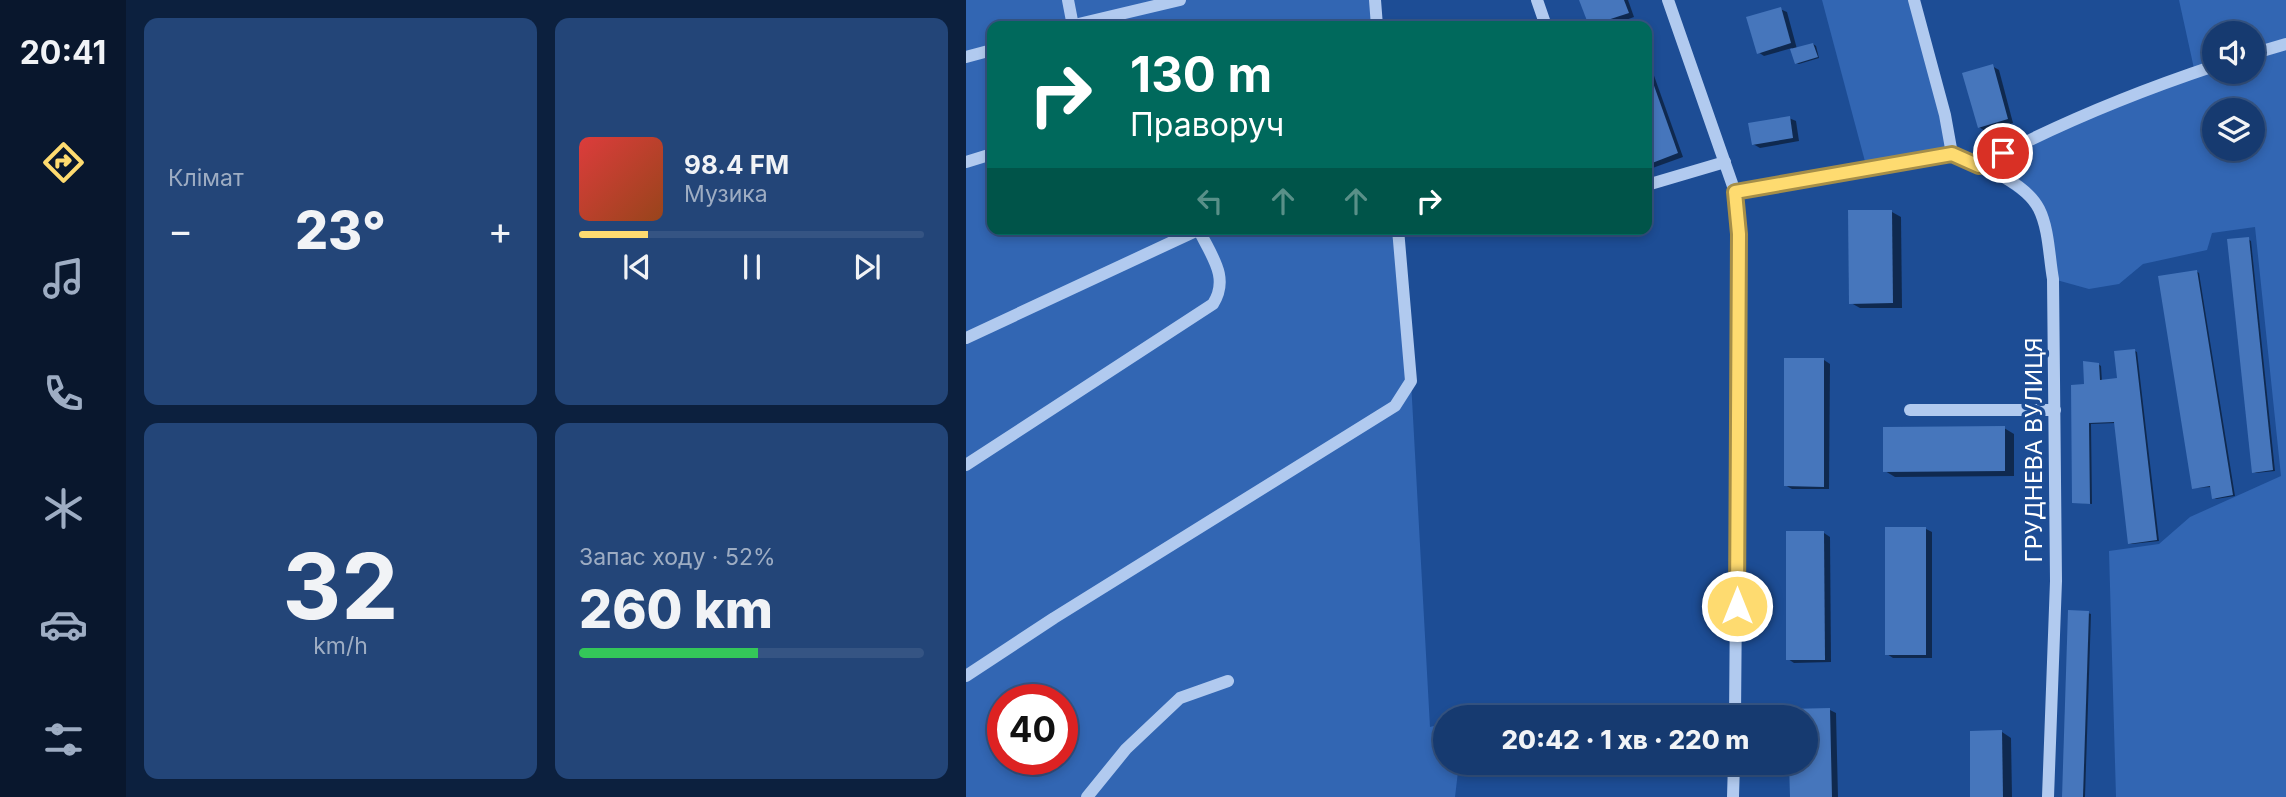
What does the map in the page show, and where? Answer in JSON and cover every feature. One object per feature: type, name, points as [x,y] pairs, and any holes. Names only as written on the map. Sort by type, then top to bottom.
[{"type":"street","points":[[1068,0],[1070,21]]},
{"type":"street","points":[[1092,21],[1180,0]]},
{"type":"street","points":[[1375,0],[1377,21]]},
{"type":"street","points":[[1536,0],[1544,21]]},
{"type":"street","points":[[1668,0],[1735,192],[1739,234],[1735,705]]},
{"type":"street","points":[[1735,192],[1952,154],[1945,115],[1914,0]]},
{"type":"street","points":[[2265,50],[2286,44]]},
{"type":"street","points":[[966,57],[987,51]]},
{"type":"street","points":[[1979,166],[2027,140],[2097,108],[2202,70]]},
{"type":"street","name":"ГРУДНЕВА ВУЛИЦЯ","points":[[1952,154],[1998,174],[2029,195],[2039,209],[2053,279],[2056,582],[2048,797]]},
{"type":"street","points":[[966,162],[987,156]]},
{"type":"street","points":[[1652,184],[1725,162]]},
{"type":"street","points":[[966,338],[1189,235]]},
{"type":"street","points":[[966,465],[1213,304],[1220,293],[1221,277],[1202,235]]},
{"type":"street","points":[[966,676],[1054,618],[1395,406],[1411,381],[1399,235]]},
{"type":"street","points":[[1910,410],[2055,410]]},
{"type":"street","points":[[1087,797],[1126,749],[1180,698],[1228,681]]},
{"type":"street","points":[[1733,797],[1734,775]]},
{"type":"shaded area","points":[[966,0],[1375,0],[1377,21],[987,21],[987,235],[1399,235],[1411,381],[1430,727],[1433,726],[1433,775],[1458,775],[1455,797],[966,797]]},
{"type":"shaded area","points":[[1822,0],[1914,0],[1952,154],[1867,169]]},
{"type":"shaded area","points":[[2179,0],[2286,0],[2286,797],[2116,797],[2109,551],[2159,544],[2190,517],[2281,476],[2255,227],[2212,233],[2207,250],[2143,264],[2119,284],[2089,289],[2053,279],[2039,209],[1979,166],[2195,73]]},
{"type":"building","points":[[1579,0],[1624,0],[1629,13],[1604,21],[1587,21]]},
{"type":"building","points":[[1781,7],[1791,43],[1757,54],[1746,17]]},
{"type":"building","points":[[1813,43],[1818,57],[1795,64],[1790,49]]},
{"type":"building","points":[[1993,64],[2008,119],[1978,128],[1962,73]]},
{"type":"building","points":[[1652,80],[1678,153],[1652,163]]},
{"type":"building","points":[[1790,116],[1793,138],[1752,145],[1748,123]]},
{"type":"building","points":[[1848,210],[1892,210],[1893,303],[1849,304]]},
{"type":"building","points":[[2249,237],[2273,470],[2252,473],[2227,239]]},
{"type":"building","points":[[2197,270],[2233,495],[2212,499],[2210,486],[2192,489],[2158,276]]},
{"type":"building","points":[[2135,349],[2157,540],[2128,544],[2114,422],[2089,423],[2090,504],[2072,503],[2071,385],[2084,384],[2083,361],[2099,363],[2100,380],[2117,378],[2114,351]]},
{"type":"building","points":[[1784,358],[1824,358],[1824,487],[1784,486]]},
{"type":"building","points":[[2005,426],[2005,471],[1883,472],[1883,427]]},
{"type":"building","points":[[1885,527],[1926,527],[1926,655],[1885,655]]},
{"type":"building","points":[[1786,531],[1824,531],[1825,660],[1786,660]]},
{"type":"building","points":[[2068,610],[2089,611],[2083,797],[2062,797]]},
{"type":"building","points":[[1818,708],[1830,708],[1832,797],[1790,797],[1789,775],[1818,775]]},
{"type":"building","points":[[2002,730],[2003,797],[1970,797],[1970,731]]},
{"type":"route","points":[[1737,606],[1739,234],[1735,192],[1952,154],[1979,166],[2003,153]]}]
